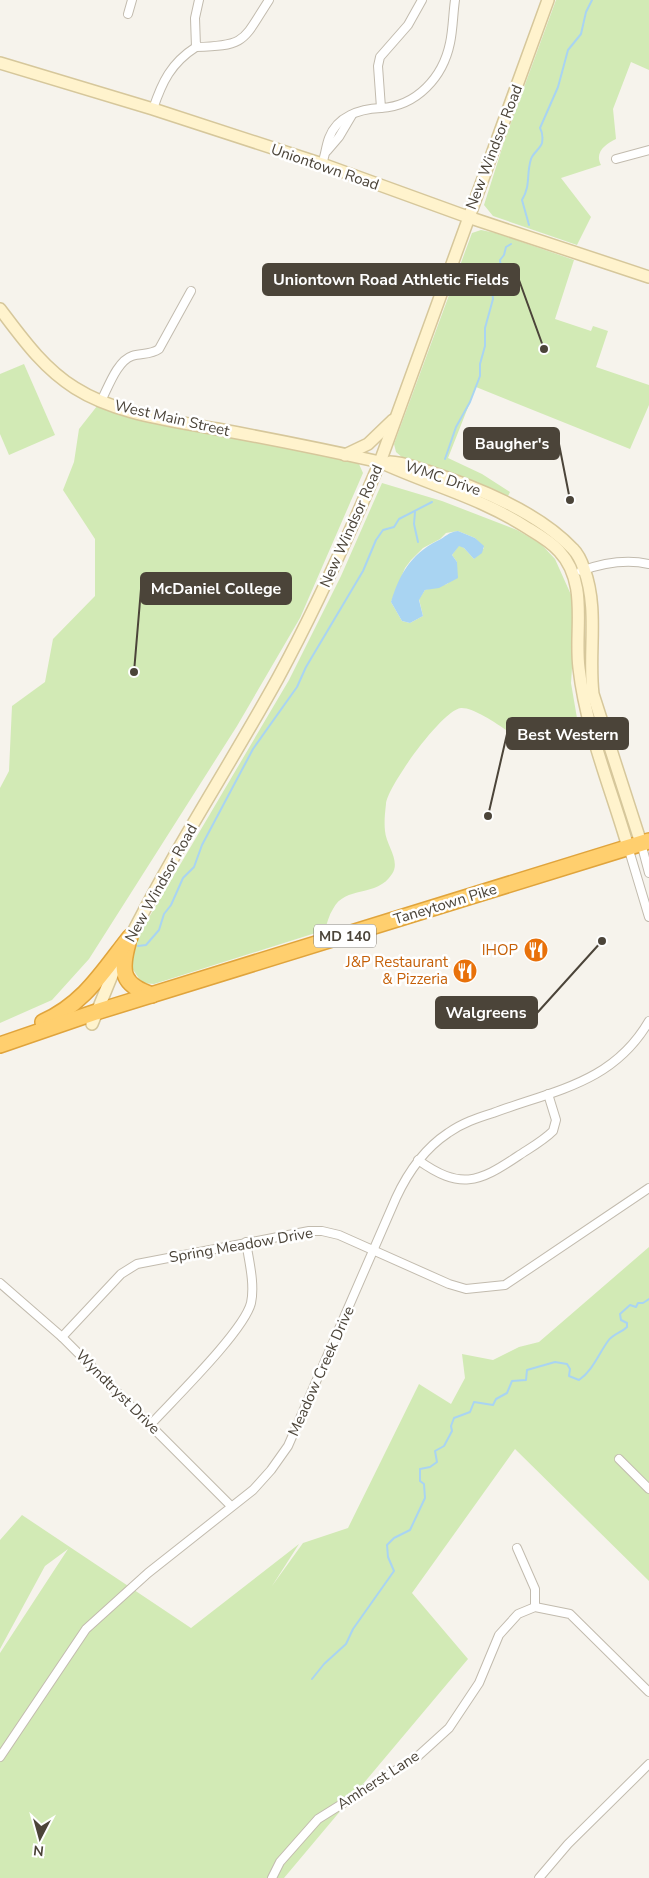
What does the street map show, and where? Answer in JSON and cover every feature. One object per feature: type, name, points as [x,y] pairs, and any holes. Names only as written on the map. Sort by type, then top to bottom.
[{"type":"highway","name":"Taneytown Pike","points":[[94,1018],[242,969],[639,844]]},
{"type":"highway","points":[[130,937],[124,959],[126,978],[134,987],[152,995]]},
{"type":"highway","points":[[0,1043],[55,1016],[74,1004],[90,989],[130,937]]},
{"type":"highway","name":"Taneytown Pike","points":[[94,1018],[152,995],[242,969]]},
{"type":"highway","name":"MD 140","points":[[0,1043],[94,1018]]},
{"type":"highway","name":"MD 140","points":[[0,1056],[94,1018]]},
{"type":"main road","name":"New Windsor Road","points":[[94,1018],[130,937],[277,679],[310,617],[380,462],[548,0]]},
{"type":"main road","name":"Uniontown Road","points":[[0,63],[153,109],[322,164],[468,217],[649,277]]},
{"type":"main road","name":"West Main Street","points":[[0,309],[13,329],[49,368],[76,388],[101,401],[149,415],[380,462]]},
{"type":"main road","points":[[345,454],[368,444],[396,417]]},
{"type":"main road","name":"WMC Drive","points":[[380,462],[395,462],[414,467],[487,493],[555,534],[575,550],[584,570],[593,616],[590,671],[593,694],[639,844]]},
{"type":"main road","name":"WMC Drive","points":[[380,462],[415,478],[484,502],[513,518],[560,552],[572,574],[579,603],[578,666],[583,700],[639,844]]},
{"type":"street","points":[[128,14],[132,0]]},
{"type":"street","points":[[196,47],[195,18],[198,0]]},
{"type":"street","points":[[153,109],[161,86],[176,61],[196,47],[235,44],[246,35],[269,0]]},
{"type":"street","points":[[381,108],[378,66],[380,57],[408,24],[422,0]]},
{"type":"street","points":[[322,164],[333,130],[345,118],[363,109],[392,107],[410,100],[426,88],[438,73],[450,44],[455,0]]},
{"type":"street","points":[[616,159],[649,150]]},
{"type":"street","points":[[101,401],[125,361],[133,356],[149,354],[159,349],[191,291]]},
{"type":"street","points":[[572,574],[602,564],[620,562],[649,564]]},
{"type":"street","points":[[639,844],[649,873]]},
{"type":"street","points":[[639,844],[649,917]]},
{"type":"street","name":"Meadow Creek Drive","points":[[0,1756],[86,1629],[148,1573],[253,1490],[271,1470],[288,1446],[402,1184],[418,1160],[442,1137],[467,1122],[578,1084],[608,1068],[628,1050],[649,1021]]},
{"type":"street","points":[[418,1160],[438,1174],[452,1179],[471,1180],[487,1176],[553,1131],[556,1120],[548,1094]]},
{"type":"street","name":"Spring Meadow Drive","points":[[62,1337],[122,1274],[137,1264],[246,1242],[322,1231],[339,1235],[448,1284],[466,1289],[505,1284],[649,1188]]},
{"type":"street","points":[[151,1424],[230,1339],[251,1304],[251,1273],[246,1242]]},
{"type":"street","name":"Wyndtryst Drive","points":[[0,1283],[62,1337],[231,1506]]},
{"type":"street","points":[[620,1459],[649,1489]]},
{"type":"street","points":[[518,1548],[535,1589],[535,1607],[570,1614],[649,1692]]},
{"type":"street","name":"Amherst Lane","points":[[272,1878],[280,1862],[318,1819],[417,1757],[448,1728],[479,1683],[499,1635],[518,1614],[535,1607]]},
{"type":"street","points":[[539,1878],[568,1844],[649,1764]]},
{"type":"green space","points":[[556,0],[649,0],[649,70],[631,62],[613,109],[616,139],[608,143],[600,152],[599,160],[601,165],[561,178],[591,217],[577,245],[493,216],[484,205],[504,142]]},
{"type":"green space","points":[[481,230],[496,233],[574,260],[555,319],[591,331],[593,326],[608,331],[596,367],[649,385],[649,405],[630,449],[476,387],[448,458],[482,474],[510,492],[507,498],[404,459],[396,452],[394,444],[472,233]]},
{"type":"green space","points":[[24,364],[55,435],[9,455],[0,434],[0,374]]},
{"type":"green space","points":[[101,401],[353,459],[359,464],[363,473],[300,618],[237,726],[89,959],[52,1000],[0,1023],[0,788],[9,771],[12,706],[45,682],[53,639],[95,596],[95,539],[63,490],[74,462],[79,429]]},
{"type":"green space","points":[[382,483],[442,501],[517,530],[541,544],[555,559],[572,597],[574,638],[571,683],[578,724],[524,742],[493,721],[475,712],[461,708],[452,712],[441,721],[417,750],[395,782],[389,795],[386,804],[385,831],[395,864],[392,874],[386,881],[378,886],[345,897],[338,902],[330,914],[325,930],[154,984],[142,983],[128,962],[131,948],[289,680],[341,576]],"holes":[[[458,531],[475,538],[484,548],[474,559],[459,545],[452,555],[457,562],[457,574],[447,584],[425,590],[419,599],[423,616],[410,623],[402,621],[391,602],[405,568],[411,560],[423,548],[440,539],[446,533]]]},
{"type":"green space","points":[[649,1247],[649,1581],[515,1449],[412,1593],[468,1659],[284,1878],[0,1878],[0,1653],[68,1549],[45,1566],[0,1649],[0,1540],[22,1515],[191,1628],[299,1544],[272,1586],[303,1543],[348,1528],[419,1384],[451,1404],[465,1378],[462,1354],[493,1360],[519,1347],[539,1342]]},
{"type":"water","points":[[458,531],[475,538],[484,546],[482,553],[474,559],[464,548],[459,546],[452,555],[457,562],[458,578],[439,588],[425,590],[419,600],[423,616],[410,623],[402,621],[391,602],[402,574],[420,552],[449,534]]},
{"type":"waterway","points":[[529,225],[522,200],[525,195],[531,159],[542,143],[540,128],[558,87],[568,50],[581,34],[586,12],[592,0]]},
{"type":"waterway","points":[[445,459],[456,427],[470,402],[480,376],[480,364],[485,346],[485,328],[493,299],[492,290],[501,276],[500,260],[504,255],[506,247],[511,244]]},
{"type":"waterway","points":[[138,946],[146,945],[159,930],[164,914],[171,905],[183,878],[194,867],[202,845],[253,749],[297,687],[306,667],[363,571],[376,540],[383,530],[394,527],[399,519],[432,502]]},
{"type":"waterway","points":[[415,512],[414,524],[418,542]]},
{"type":"waterway","points":[[312,1679],[324,1664],[346,1644],[353,1629],[394,1571],[388,1557],[387,1545],[394,1538],[410,1530],[425,1498],[424,1484],[420,1481],[420,1469],[430,1467],[437,1462],[435,1451],[444,1446],[452,1431],[451,1426],[454,1418],[470,1412],[474,1402],[493,1405],[496,1399],[507,1393],[512,1381],[526,1380],[527,1370],[555,1362],[567,1364],[570,1369],[569,1376],[579,1380],[592,1367],[610,1339],[627,1327],[627,1323],[621,1320],[620,1314],[630,1305],[636,1307],[638,1303],[643,1303],[649,1299]]},
{"type":"place","name":"Uniontown Road Athletic Fields","points":[[544,349]]},
{"type":"place","name":"Baugher's","points":[[570,500]]},
{"type":"place","name":"McDaniel College","points":[[134,672]]},
{"type":"place","name":"Best Western","points":[[488,816]]},
{"type":"place","name":"Walgreens","points":[[602,941]]},
{"type":"place","name":"IHOP","points":[[536,950]]},
{"type":"place","name":"J&P Restaurant & Pizzeria","points":[[465,971]]}]
